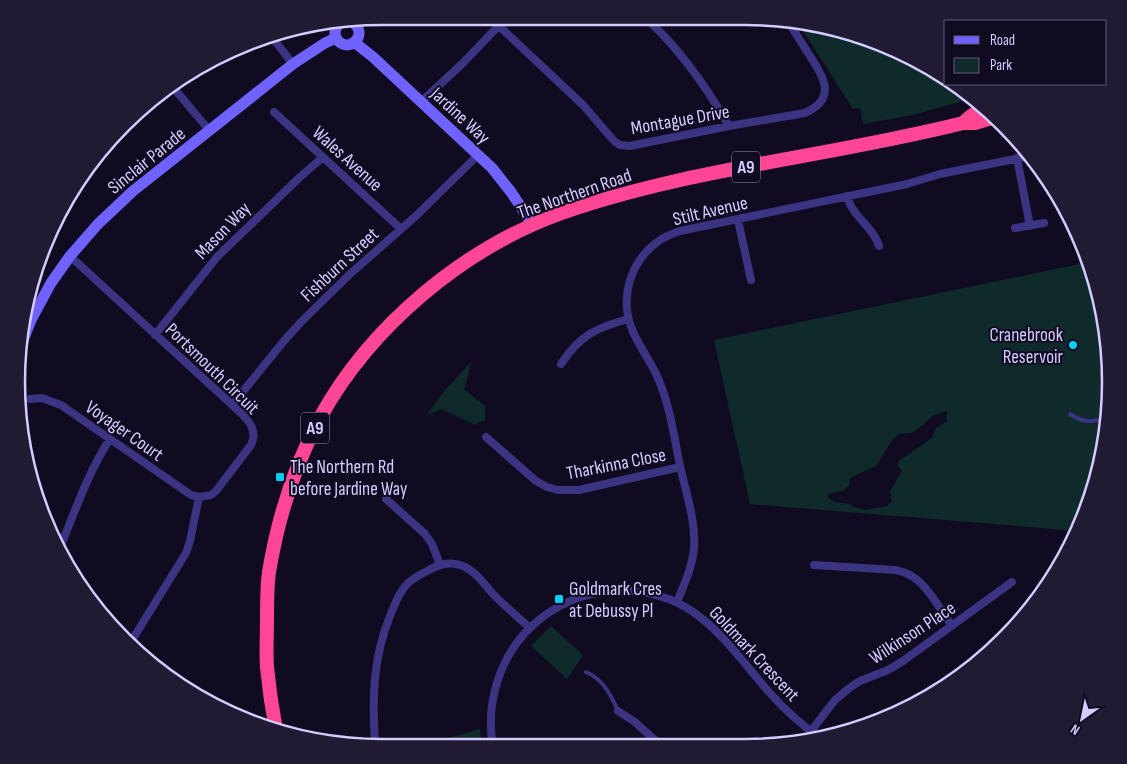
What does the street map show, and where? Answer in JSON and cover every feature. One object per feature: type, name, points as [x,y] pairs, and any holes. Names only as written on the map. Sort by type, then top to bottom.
[{"type":"highway","name":"The Northern Road","points":[[963,123],[977,112]]},
{"type":"highway","name":"The Northern Road","points":[[275,722],[267,666],[267,598],[275,542],[295,472],[322,414],[347,376],[374,343],[409,307],[436,284],[492,246],[533,225],[622,194],[668,183],[986,120]]},
{"type":"street","points":[[654,25],[691,67],[729,126]]},
{"type":"street","points":[[337,28],[335,31],[336,38],[341,43],[348,45],[354,42],[358,36],[359,33],[356,26]]},
{"type":"street","points":[[421,102],[499,26]]},
{"type":"street","name":"Montague Drive","points":[[499,26],[584,105],[611,138],[626,146],[635,146],[729,126],[805,113],[812,110],[822,100],[826,89],[825,82],[821,72],[792,28]]},
{"type":"street","name":"Sinclair Parade","points":[[29,328],[51,283],[70,256],[113,209],[293,64],[336,38]]},
{"type":"street","points":[[275,41],[293,64]]},
{"type":"street","name":"Jardine Way","points":[[354,42],[373,57],[492,168],[533,225]]},
{"type":"street","points":[[176,91],[209,130]]},
{"type":"street","name":"Wales Avenue","points":[[274,112],[401,229]]},
{"type":"street","name":"Fishburn Street","points":[[232,405],[301,322],[478,155]]},
{"type":"street","name":"Stilt Avenue","points":[[677,602],[691,566],[694,546],[693,522],[664,392],[653,366],[635,336],[628,319],[627,295],[631,276],[638,262],[650,248],[674,233],[908,184],[940,174],[1022,157]]},
{"type":"street","name":"Mason Way","points":[[155,335],[217,257],[289,187],[323,158]]},
{"type":"street","points":[[1016,158],[1030,226]]},
{"type":"street","points":[[847,196],[851,208],[872,231],[879,246]]},
{"type":"street","points":[[738,220],[751,280]]},
{"type":"street","points":[[1016,228],[1044,223]]},
{"type":"street","name":"Portsmouth Circuit","points":[[70,256],[251,424],[253,440],[247,450],[211,495],[199,497]]},
{"type":"street","points":[[561,364],[577,343],[588,335],[608,325],[628,319]]},
{"type":"street","name":"Voyager Court","points":[[30,399],[42,398],[61,405],[191,495],[199,497]]},
{"type":"street","name":"Tharkinna Close","points":[[486,438],[536,481],[558,490],[580,490],[680,467]]},
{"type":"street","points":[[63,541],[94,466],[110,439]]},
{"type":"street","points":[[134,637],[186,553],[199,497]]},
{"type":"street","points":[[386,499],[425,534],[432,544],[440,565]]},
{"type":"street","points":[[814,564],[894,570],[916,578],[924,586],[952,626]]},
{"type":"street","points":[[375,739],[374,683],[378,654],[386,625],[398,597],[417,576],[440,565],[459,565],[469,570],[482,581],[502,603],[530,628]]},
{"type":"street","name":"Wilkinson Place","points":[[811,731],[835,700],[848,689],[860,681],[895,666],[1012,582]]},
{"type":"street","name":"Goldmark Crescent","points":[[493,739],[491,717],[496,685],[510,653],[530,628],[541,618],[564,604],[600,592],[621,590],[656,595],[677,602],[701,617],[716,630],[775,699],[811,731]]},
{"type":"street","points":[[618,711],[653,739]]},
{"type":"lane","points":[[1070,414],[1087,422],[1100,419]]},
{"type":"lane","points":[[586,672],[593,675],[608,690],[618,711]]},
{"type":"green space","points":[[802,30],[837,37],[882,52],[924,73],[964,101],[913,115],[863,124],[860,108],[853,109]]},
{"type":"green space","points":[[1082,264],[1090,290],[1099,335],[1102,382],[1101,405],[1099,429],[1090,474],[1070,530],[750,504],[714,340]],"holes":[[[947,411],[947,421],[936,428],[932,438],[899,461],[897,466],[902,470],[890,492],[892,501],[887,506],[866,510],[853,507],[850,504],[835,502],[828,498],[828,494],[843,491],[849,485],[850,478],[876,466],[893,439],[899,434],[912,433],[932,416]]]},
{"type":"green space","points":[[472,361],[464,389],[485,406],[485,421],[475,425],[441,409],[426,416],[445,390]]},
{"type":"green space","points":[[551,626],[583,655],[567,679],[531,646]]},
{"type":"green space","points":[[480,729],[481,739],[445,739]]},
{"type":"place","name":"Cranebrook Reservoir","points":[[1073,345]]},
{"type":"place","name":"The Northern Rd before Jardine Way","points":[[280,477]]},
{"type":"place","name":"Goldmark Cres at Debussy Pl","points":[[559,599]]}]
